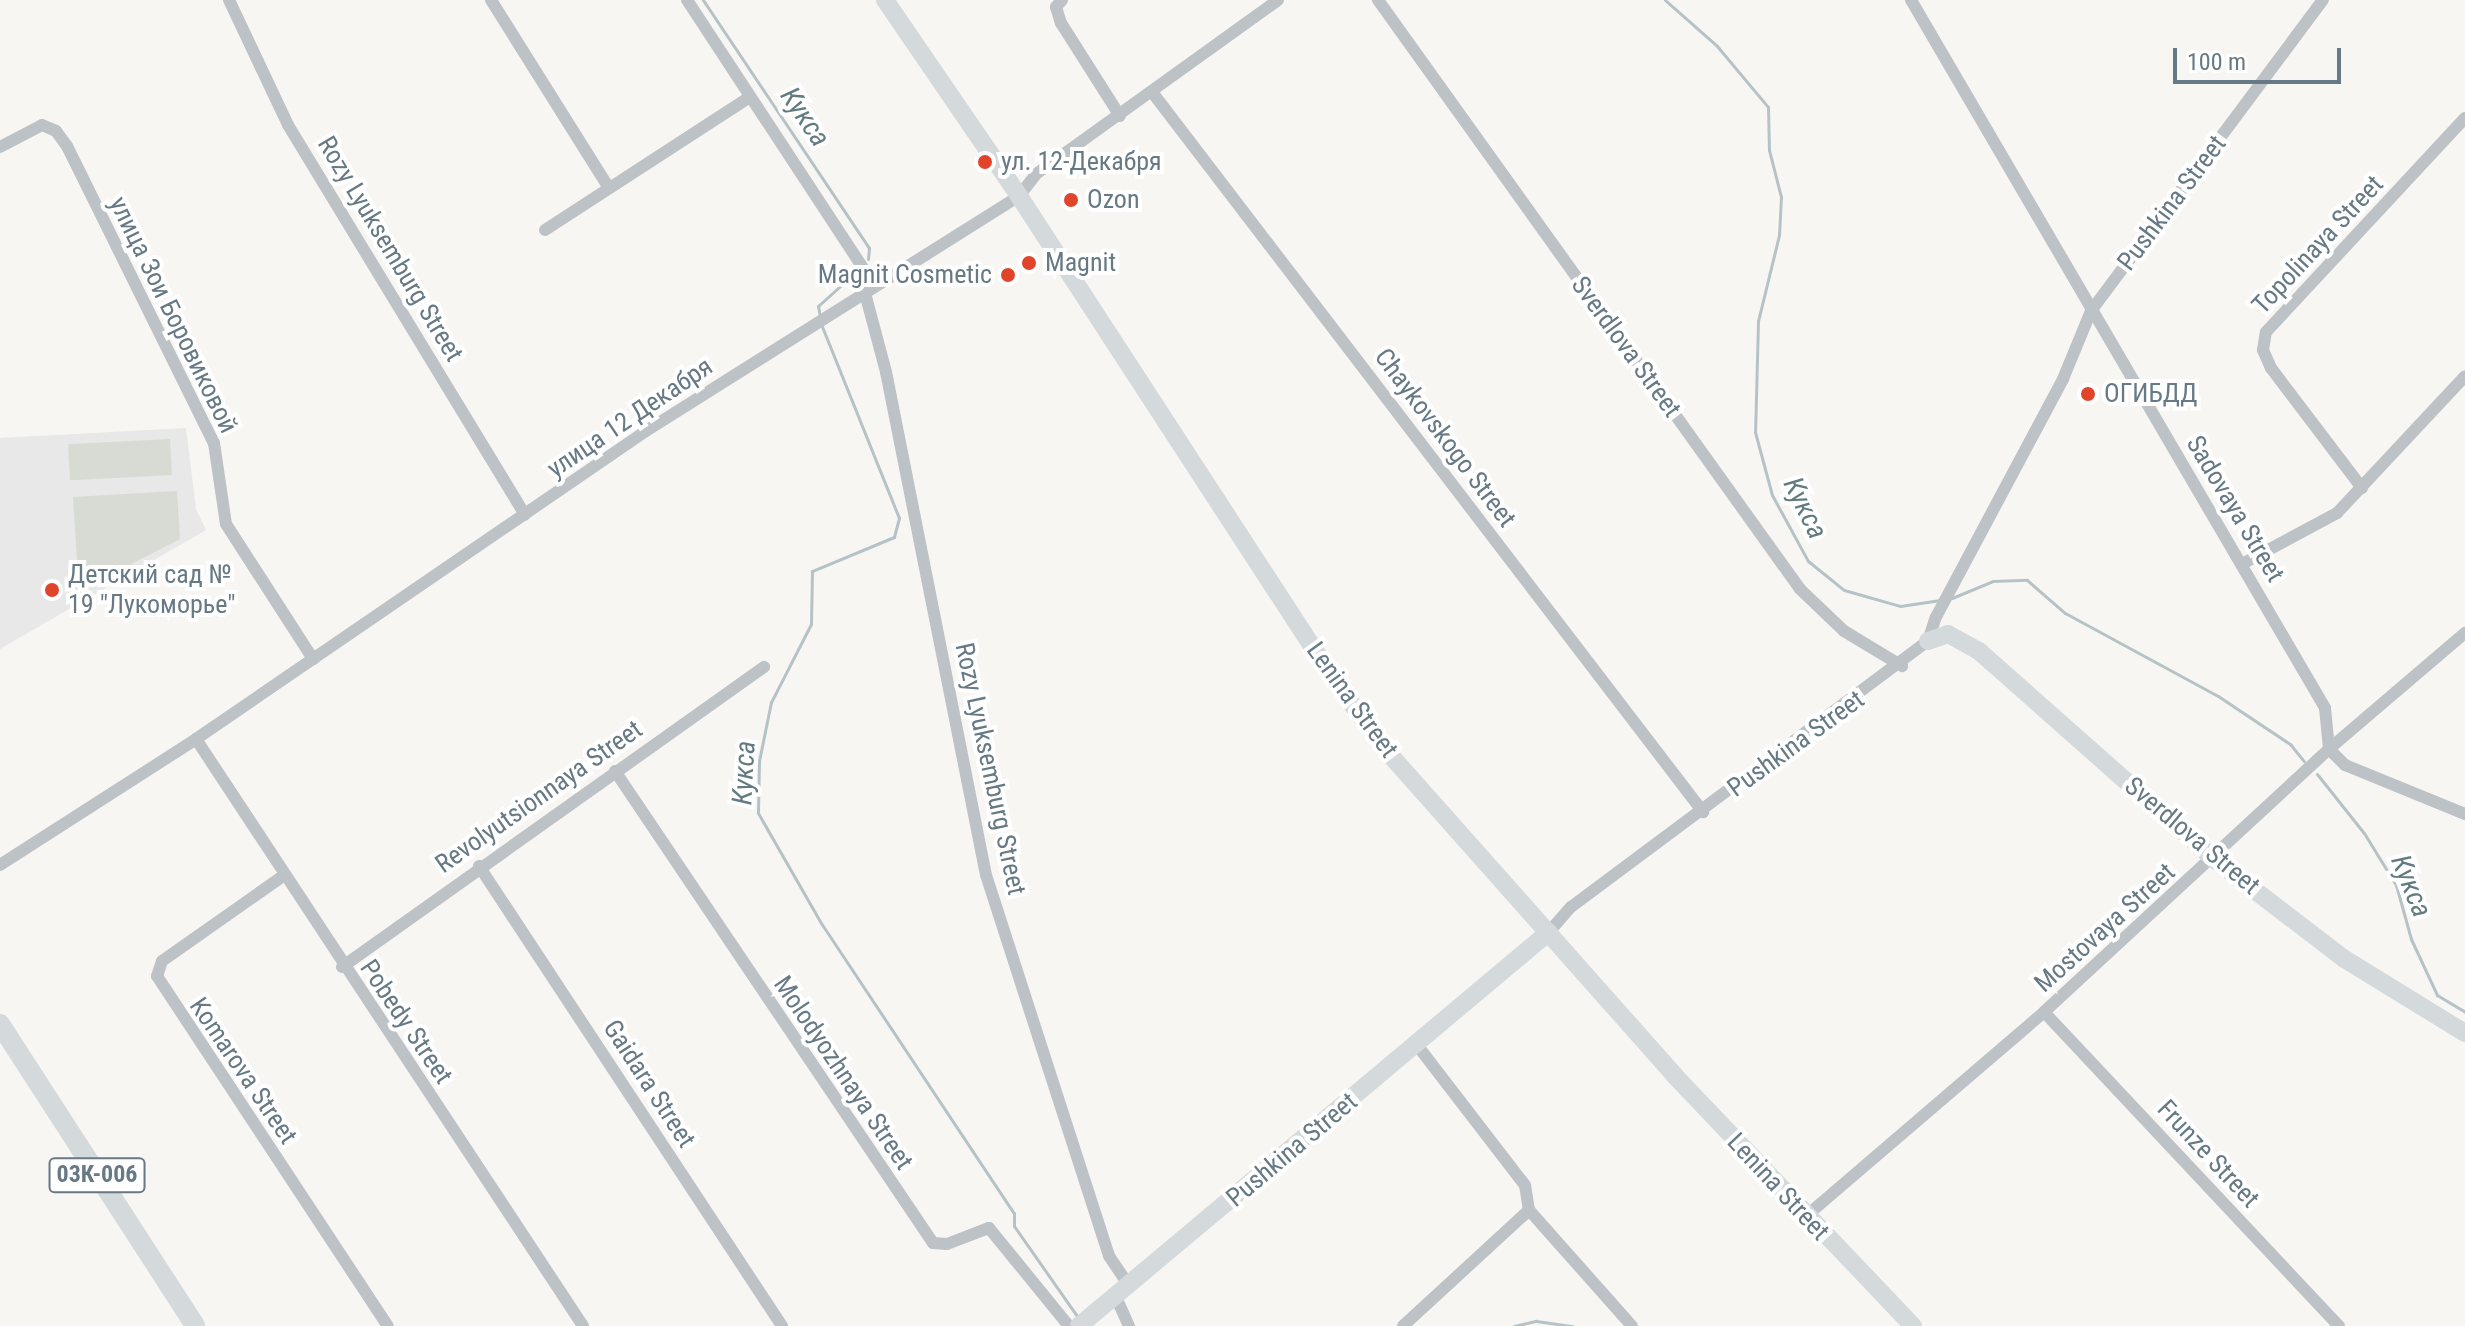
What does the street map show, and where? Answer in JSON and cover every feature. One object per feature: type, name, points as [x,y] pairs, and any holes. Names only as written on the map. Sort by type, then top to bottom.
[{"type":"main road","name":"03К-006","points":[[0,1024],[195,1326]]},
{"type":"street","name":"Rozy Lyuksemburg Street","points":[[229,0],[288,125],[525,515]]},
{"type":"street","points":[[491,0],[609,188]]},
{"type":"street","name":"Rozy Lyuksemburg Street","points":[[687,0],[870,290],[986,875],[1123,1292],[1129,1326]]},
{"type":"street","name":"Lenina Street","points":[[885,0],[1019,196],[1336,683],[1392,757],[1805,1217],[1913,1326]]},
{"type":"street","points":[[1062,0],[1056,7],[1061,23],[1120,116]]},
{"type":"street","name":"улица 12 Декабря","points":[[0,865],[196,739],[802,330],[1019,196],[1036,174],[1278,0]]},
{"type":"street","name":"Sverdlova Street","points":[[1378,0],[1800,589],[1844,631],[1902,666]]},
{"type":"street","name":"Sadovaya Street","points":[[1911,0],[2325,708],[2329,749]]},
{"type":"street","name":"Pushkina Street","points":[[1083,1323],[1417,1045],[1549,932],[1571,907],[1902,666],[1928,641],[1936,617],[1957,583],[2063,379],[2091,311],[2323,0]]},
{"type":"street","name":"Chaykovskogo Street","points":[[1152,92],[1703,812]]},
{"type":"street","points":[[545,230],[750,97]]},
{"type":"street","name":"Topolinaya Street","points":[[2362,488],[2271,368],[2263,350],[2266,332],[2465,118]]},
{"type":"street","name":"улица Зои Боровиковой","points":[[0,147],[42,125],[56,131],[67,146],[214,443],[226,524],[313,659]]},
{"type":"street","points":[[2242,564],[2312,531],[2362,488],[2465,376]]},
{"type":"street","name":"Mostovaya Street","points":[[1805,1217],[2044,1012],[2214,859],[2329,749],[2465,633]]},
{"type":"street","name":"Sverdlova Street","points":[[1928,641],[1948,634],[1980,652],[2214,859],[2343,958],[2465,1033]]},
{"type":"street","name":"Revolyutsionnaya Street","points":[[342,967],[479,866],[764,667]]},
{"type":"street","name":"Pobedy Street","points":[[196,739],[342,967],[583,1326]]},
{"type":"street","points":[[2329,749],[2345,765],[2465,814]]},
{"type":"street","name":"Molodyozhnaya Street","points":[[615,771],[933,1243],[947,1244],[977,1229],[999,1235],[1069,1326]]},
{"type":"street","name":"Gaidara Street","points":[[479,866],[782,1326]]},
{"type":"street","name":"Komarova Street","points":[[283,876],[162,961],[157,976],[388,1326]]},
{"type":"street","name":"Frunze Street","points":[[2044,1012],[2339,1326]]},
{"type":"street","points":[[1417,1045],[1525,1185],[1529,1210],[1632,1326]]},
{"type":"street","points":[[1403,1326],[1529,1210]]},
{"type":"shaded area","name":"Детский сад № 19 \"Лукоморье\"","points":[[186,428],[196,509],[206,530],[0,649],[0,438]]},
{"type":"shaded area","points":[[170,439],[172,475],[70,480],[68,444]]},
{"type":"shaded area","points":[[177,491],[180,539],[79,591],[73,497]]},
{"type":"waterway","name":"Кукса","points":[[703,0],[869,248],[868,259]]},
{"type":"waterway","name":"Кукса","points":[[1665,0],[1717,46],[1768,107],[1769,150],[1781,197],[1779,235],[1758,321],[1755,432],[1772,495],[1808,561],[1844,590],[1900,606],[1941,600]]},
{"type":"waterway","name":"Кукса","points":[[820,317],[818,306],[858,270]]},
{"type":"waterway","name":"Кукса","points":[[821,324],[899,518],[894,537],[812,571],[811,624],[771,702],[759,761],[758,813],[821,923],[1014,1213],[1014,1226],[1079,1319]]},
{"type":"waterway","name":"Кукса","points":[[1952,598],[1993,581],[2027,580],[2065,613],[2218,696],[2290,744],[2304,761]]},
{"type":"waterway","name":"Кукса","points":[[2317,774],[2364,833],[2396,885],[2411,939],[2437,995],[2465,1012]]},
{"type":"waterway","name":"Кукса","points":[[1514,1326],[1536,1321],[1573,1326]]},
{"type":"place","name":"ул. 12-Декабря","points":[[985,162]]},
{"type":"place","name":"Ozon","points":[[1071,200]]},
{"type":"place","name":"Magnit","points":[[1029,263]]},
{"type":"place","name":"Magnit Cosmetic","points":[[1008,275]]},
{"type":"place","name":"ОГИБДД","points":[[2088,394]]},
{"type":"place","name":"Детский сад № 19 \"Лукоморье\"","points":[[52,590]]}]
